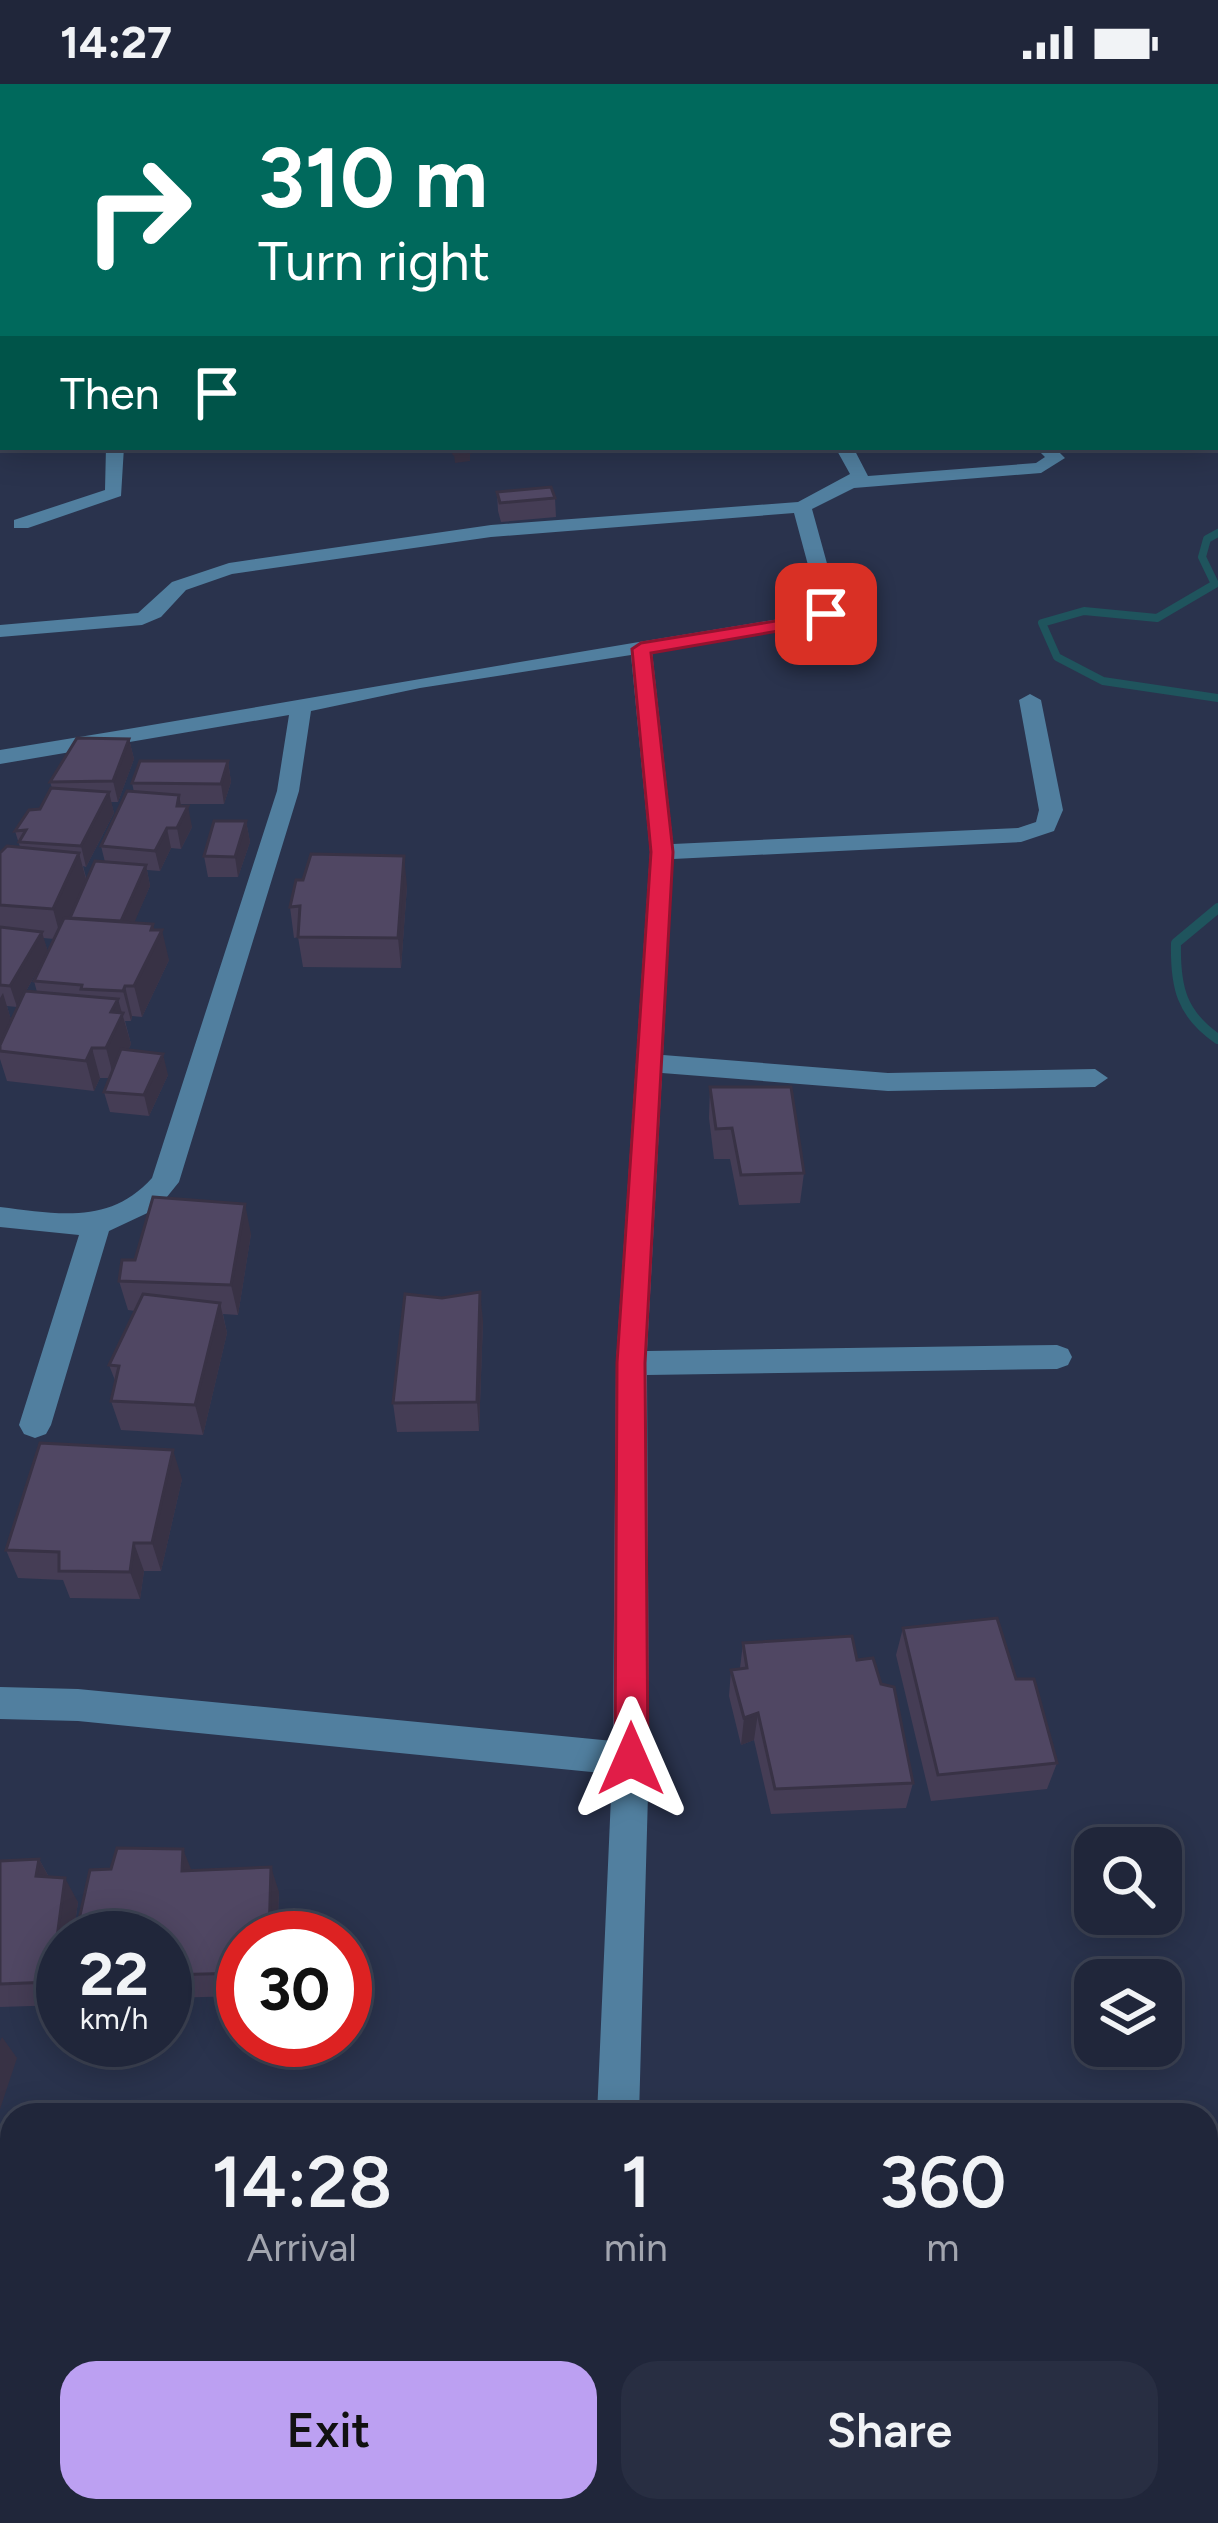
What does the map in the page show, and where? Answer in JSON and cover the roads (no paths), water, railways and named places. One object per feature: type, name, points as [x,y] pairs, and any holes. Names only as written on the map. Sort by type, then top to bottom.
[{"type":"street","points":[[21,524],[87,506],[114,492],[115,450]]},
{"type":"street","points":[[0,631],[142,619],[179,586],[202,575],[329,551],[570,524],[802,507],[860,475],[846,450]]},
{"type":"street","points":[[850,483],[1041,468],[1056,458],[1047,450]]},
{"type":"street","points":[[2,760],[420,682],[817,619],[830,607],[802,507]]},
{"type":"street","points":[[618,2103],[631,1759],[631,1363],[662,852],[641,649]]},
{"type":"street","points":[[662,852],[1021,835],[1046,826],[1051,810],[1030,700]]},
{"type":"street","points":[[0,1217],[96,1226],[137,1208],[165,1182],[287,791],[301,707]]},
{"type":"street","points":[[652,1063],[888,1082],[1095,1078]]},
{"type":"street","points":[[35,1425],[96,1226]]},
{"type":"street","points":[[631,1363],[1058,1357]]},
{"type":"street","points":[[0,1703],[78,1705],[631,1759]]},
{"type":"waterway","points":[[1218,533],[1207,539],[1202,557],[1215,584],[1157,618],[1084,611],[1042,623],[1057,657],[1103,681],[1218,698]]},
{"type":"waterway","points":[[1218,908],[1176,943],[1183,998],[1196,1020],[1218,1039]]}]
